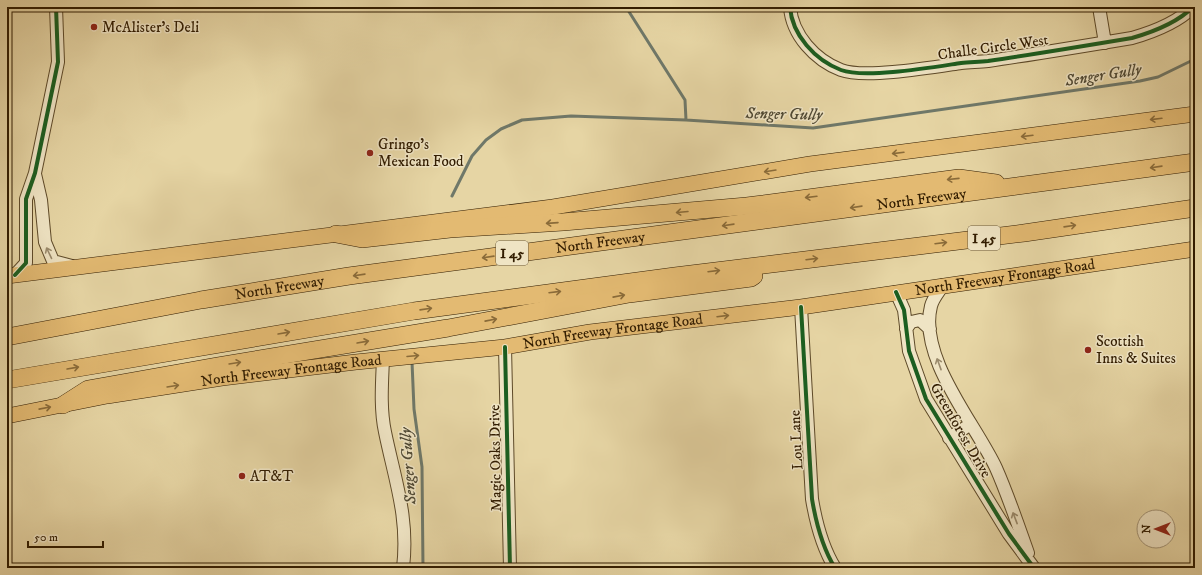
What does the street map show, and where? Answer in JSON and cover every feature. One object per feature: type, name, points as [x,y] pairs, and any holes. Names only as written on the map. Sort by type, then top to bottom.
[{"type":"highway","name":"North Freeway","points":[[7,337],[201,300],[349,276],[1195,162]]},
{"type":"highway","points":[[336,234],[362,239],[450,229],[563,222],[716,209],[959,178],[1020,186]]},
{"type":"highway","name":"I 45","points":[[7,380],[414,311],[1024,233],[1195,208]]},
{"type":"highway","points":[[63,405],[88,389],[448,328],[629,294],[751,278],[773,264]]},
{"type":"main road","points":[[11,276],[82,268],[156,256],[553,207],[810,164],[1195,114]]},
{"type":"main road","name":"North Freeway Frontage Road","points":[[7,416],[222,378],[382,359],[505,347],[590,332],[802,307],[1195,249]]},
{"type":"street","points":[[11,276],[26,263],[26,199],[35,173],[58,62],[56,7]]},
{"type":"street","name":"Challe Circle West","points":[[790,7],[794,24],[805,45],[819,58],[840,70],[855,73],[930,68],[1105,43],[1150,32],[1177,19],[1193,7]]},
{"type":"street","points":[[1100,7],[1105,43]]},
{"type":"street","points":[[35,173],[41,200],[44,242],[54,261],[82,268]]},
{"type":"street","name":"Greenforest Drive","points":[[944,285],[932,305],[930,316],[930,329],[942,371],[996,468],[1034,568]]},
{"type":"street","name":"Greenforest Drive","points":[[896,292],[904,310],[909,351],[926,399],[1009,534],[1034,568]]},
{"type":"street","name":"Lou Lane","points":[[802,307],[812,499],[821,537],[835,568]]},
{"type":"street","points":[[906,329],[911,322],[920,320],[930,329]]},
{"type":"street","name":"Magic Oaks Drive","points":[[505,347],[510,568]]},
{"type":"street","points":[[382,359],[383,418],[401,496],[404,524],[403,568]]},
{"type":"street","name":"Greenforest Drive","points":[[949,438],[971,424]]},
{"type":"waterway","points":[[626,7],[685,100],[686,120]]},
{"type":"waterway","name":"Senger Gully","points":[[452,196],[472,156],[486,140],[501,129],[522,120],[571,116],[686,120],[813,128],[1140,81],[1158,77],[1195,59]]},
{"type":"waterway","name":"Senger Gully","points":[[412,362],[414,409],[422,467],[423,568]]},
{"type":"cycle path","points":[[15,275],[26,263],[26,199],[35,173],[58,62],[56,7]]},
{"type":"cycle path","points":[[790,7],[795,27],[800,37],[822,60],[841,70],[866,73],[882,73],[988,61],[1132,38],[1148,33],[1180,18],[1193,7]]},
{"type":"cycle path","points":[[896,292],[904,310],[909,351],[926,399],[1009,534],[1034,568]]},
{"type":"cycle path","points":[[801,307],[812,499],[820,535],[826,552],[835,568]]},
{"type":"cycle path","points":[[505,347],[510,568]]},
{"type":"place","name":"McAlister's Deli","points":[[94,27]]},
{"type":"place","name":"Gringo's Mexican Food","points":[[370,153]]},
{"type":"place","name":"Scottish Inns & Suites","points":[[1088,350]]},
{"type":"place","name":"AT&T","points":[[242,476]]}]
